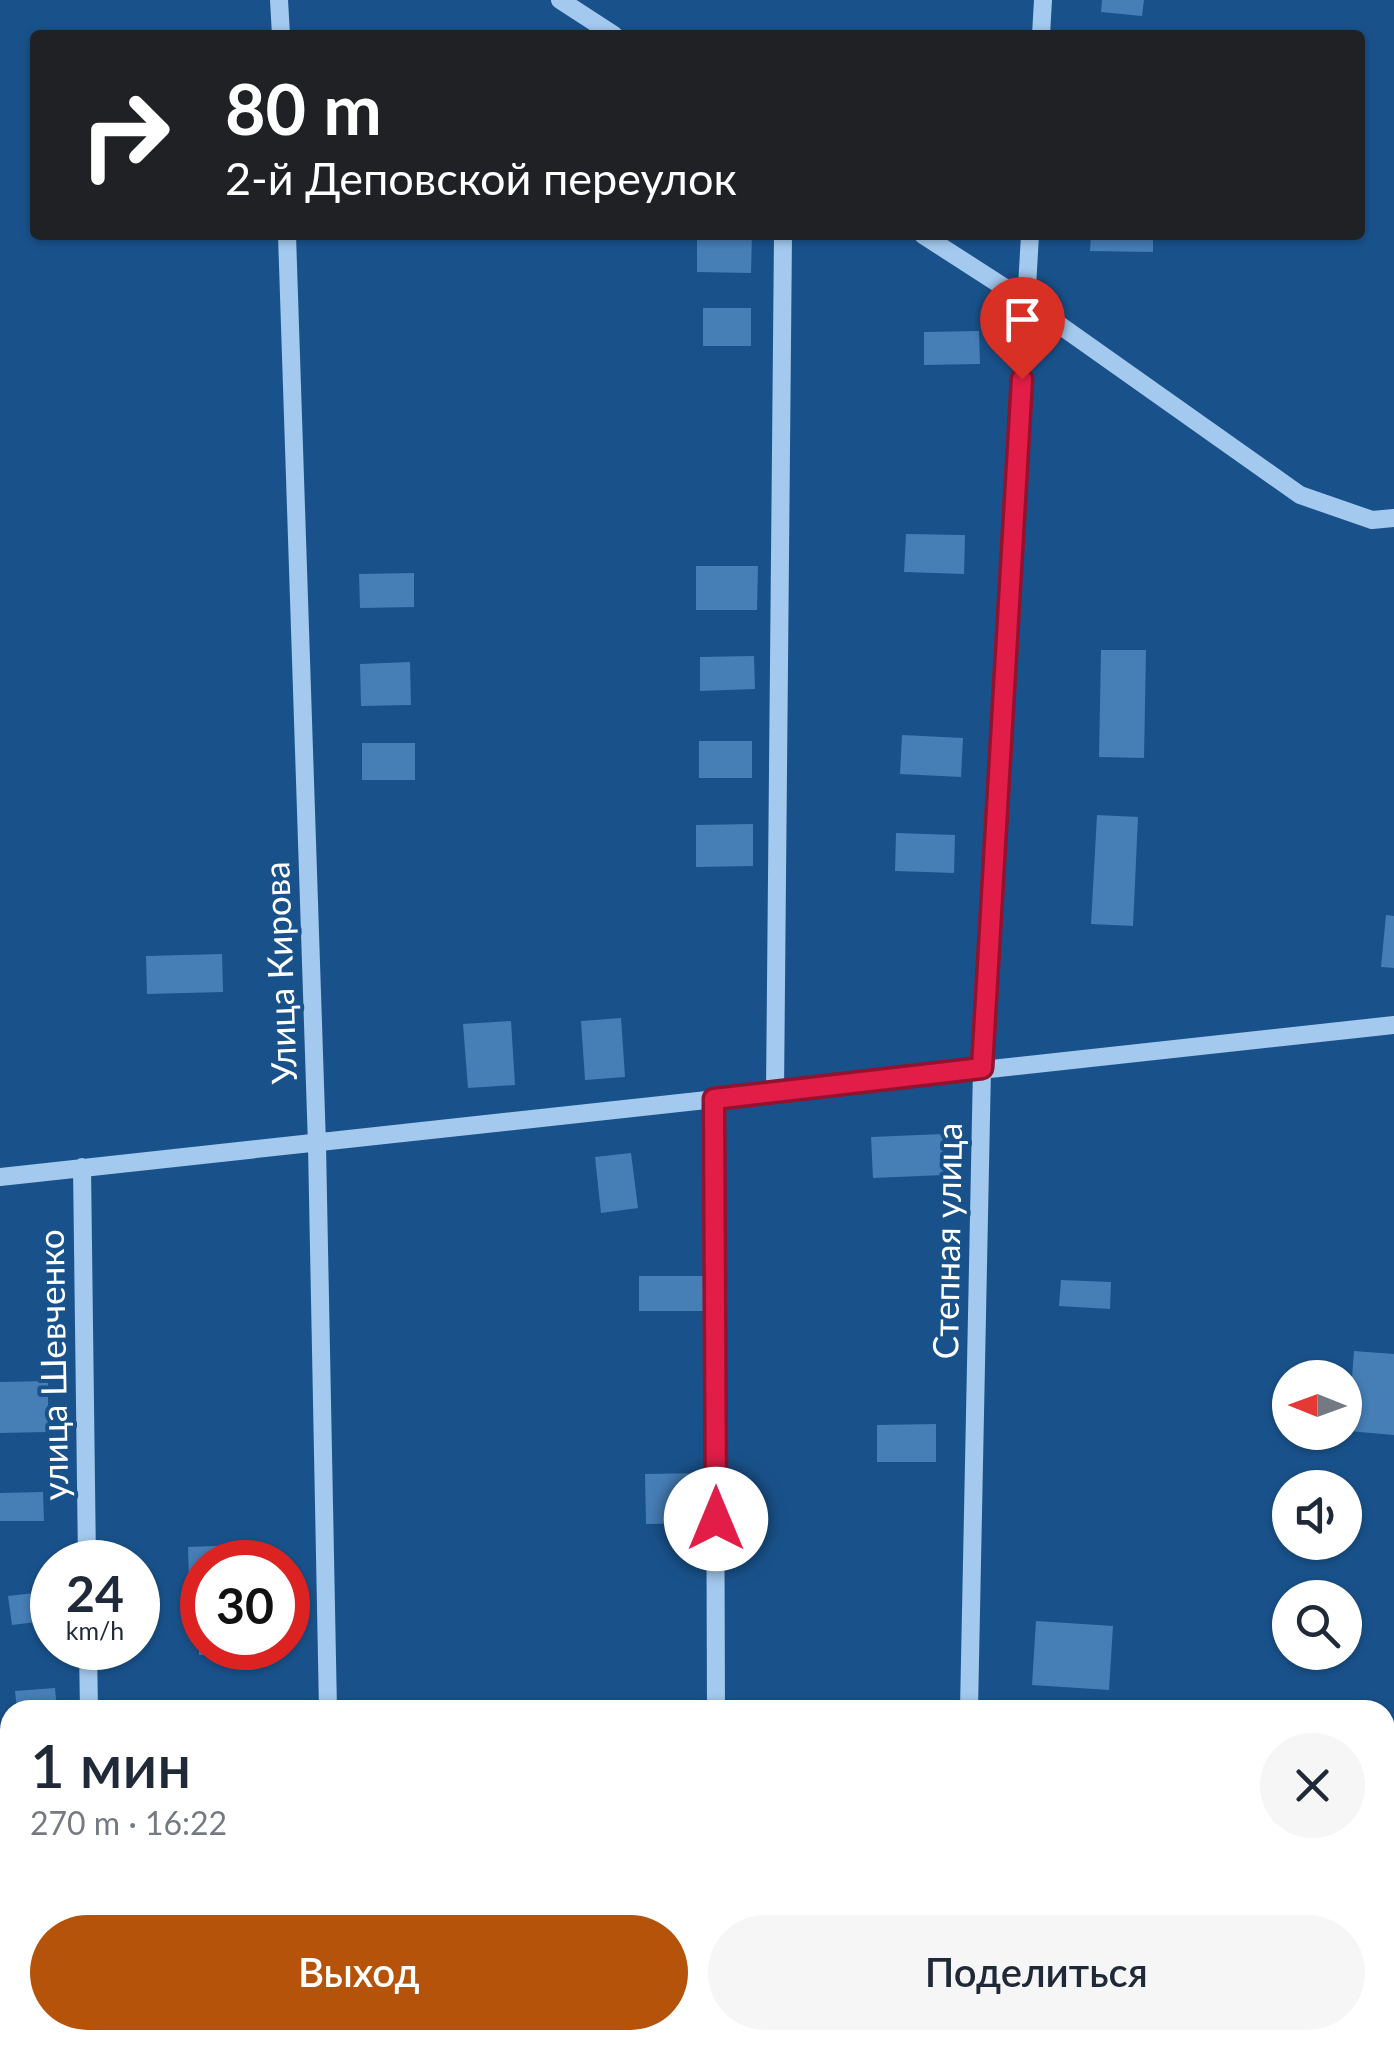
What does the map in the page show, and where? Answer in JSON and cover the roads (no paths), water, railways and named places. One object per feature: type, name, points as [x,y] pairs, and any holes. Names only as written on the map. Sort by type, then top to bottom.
[{"type":"street","points":[[280,0],[280,30]]},
{"type":"street","points":[[560,0],[606,30]]},
{"type":"street","points":[[1041,30],[1043,0]]},
{"type":"street","name":"Улица Кирова","points":[[287,240],[317,1145],[328,1700]]},
{"type":"street","points":[[776,1092],[783,240]]},
{"type":"street","points":[[931,240],[1027,302],[1300,495],[1372,520],[1394,518]]},
{"type":"street","name":"Степная улица","points":[[969,1700],[982,1068],[1030,240]]},
{"type":"street","points":[[0,1178],[1394,1025]]},
{"type":"street","points":[[714,1099],[716,1700]]},
{"type":"street","name":"улица Шевченко","points":[[82,1167],[87,1540]]},
{"type":"street","points":[[88,1670],[89,1700]]}]
